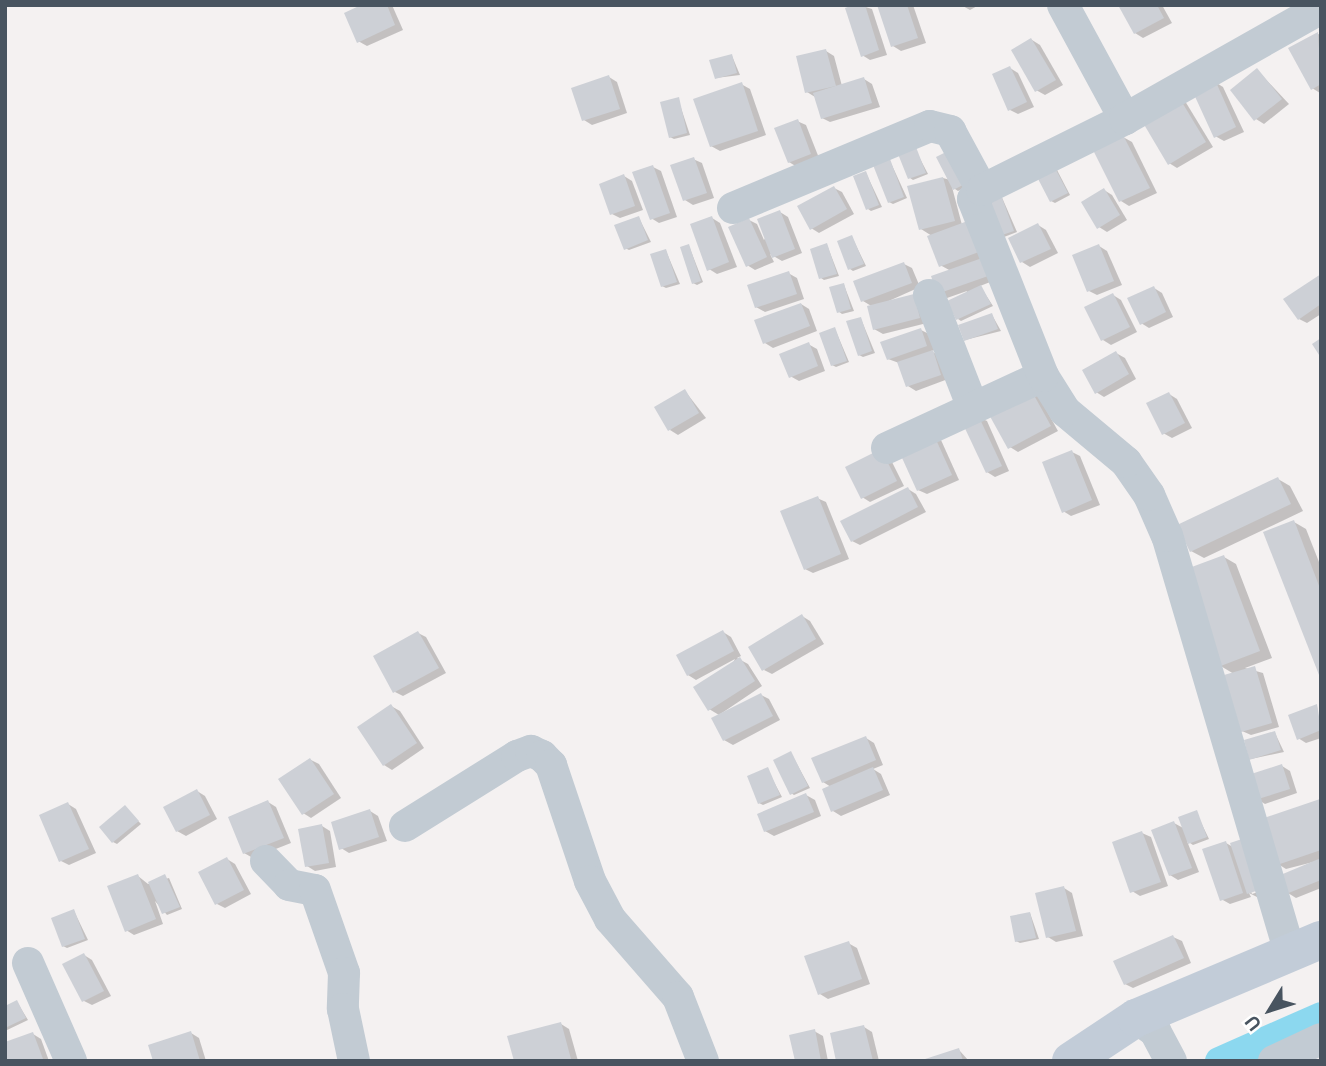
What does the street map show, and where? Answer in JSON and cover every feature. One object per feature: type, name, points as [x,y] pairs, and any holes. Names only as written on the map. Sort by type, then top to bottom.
[{"type":"main road","points":[[1071,1061],[1157,1041],[1306,946]]},
{"type":"street","points":[[1063,5],[1125,119]]},
{"type":"street","points":[[1306,946],[1167,536],[1149,495],[1126,462],[1065,411],[1043,376],[974,199],[982,190],[1125,119],[1321,8]]},
{"type":"street","points":[[733,208],[930,126],[950,131],[982,190]]},
{"type":"street","points":[[929,295],[973,408]]},
{"type":"street","points":[[887,448],[1043,376]]},
{"type":"street","points":[[405,826],[517,756],[531,751],[542,756],[551,765],[595,891],[610,919],[678,997],[703,1061]]},
{"type":"street","points":[[266,861],[289,884],[315,890],[344,973],[343,1009],[354,1061]]},
{"type":"street","points":[[28,963],[71,1061]]},
{"type":"street","points":[[1274,1061],[1321,1039]]},
{"type":"building","points":[[361,5],[387,5],[395,25],[357,43],[344,13]]},
{"type":"building","points":[[865,5],[879,50],[861,57],[845,8]]},
{"type":"building","points":[[877,5],[907,5],[918,38],[891,47]]},
{"type":"building","points":[[1118,5],[1157,5],[1164,18],[1134,34]]},
{"type":"building","points":[[1318,32],[1321,84],[1311,90],[1288,48]]},
{"type":"building","points":[[1031,38],[1056,80],[1035,92],[1011,50]]},
{"type":"building","points":[[826,49],[836,86],[805,93],[796,56]]},
{"type":"building","points":[[732,54],[737,73],[715,79],[709,60]]},
{"type":"building","points":[[1010,66],[1027,102],[1008,111],[992,74]]},
{"type":"building","points":[[1257,68],[1282,99],[1254,121],[1230,90]]},
{"type":"building","points":[[609,75],[620,109],[582,121],[571,88]]},
{"type":"building","points":[[864,77],[872,103],[821,119],[813,93]]},
{"type":"building","points":[[1215,80],[1236,127],[1214,138],[1192,90]]},
{"type":"building","points":[[742,82],[758,131],[710,147],[693,99]]},
{"type":"building","points":[[1177,94],[1206,142],[1168,165],[1139,116]]},
{"type":"building","points":[[679,97],[687,133],[669,138],[660,102]]},
{"type":"building","points":[[798,119],[811,154],[788,163],[774,128]]},
{"type":"building","points":[[1123,135],[1150,188],[1119,202],[1093,150]]},
{"type":"building","points":[[916,147],[926,173],[908,179],[898,154]]},
{"type":"building","points":[[950,150],[967,183],[953,190],[936,157]]},
{"type":"building","points":[[694,157],[707,193],[683,201],[670,165]]},
{"type":"building","points":[[890,159],[904,197],[888,203],[873,165]]},
{"type":"building","points":[[1053,164],[1068,193],[1050,202],[1035,173]]},
{"type":"building","points":[[653,165],[670,213],[650,220],[632,172]]},
{"type":"building","points":[[866,171],[879,205],[866,210],[853,176]]},
{"type":"building","points":[[624,174],[635,206],[610,215],[599,184]]},
{"type":"building","points":[[943,177],[955,221],[919,230],[907,186]]},
{"type":"building","points":[[834,186],[847,209],[810,230],[797,206]]},
{"type":"building","points":[[1104,188],[1120,215],[1097,229],[1081,202]]},
{"type":"building","points":[[1000,192],[1014,231],[999,236],[985,197]]},
{"type":"building","points":[[780,210],[795,249],[772,258],[757,219]]},
{"type":"building","points":[[639,216],[648,240],[624,250],[614,225]]},
{"type":"building","points":[[712,216],[729,262],[707,271],[690,224]]},
{"type":"building","points":[[749,218],[767,257],[746,267],[728,227]]},
{"type":"building","points":[[973,219],[984,250],[939,267],[927,236]]},
{"type":"building","points":[[1038,223],[1051,249],[1020,263],[1008,238]]},
{"type":"building","points":[[852,235],[864,264],[848,270],[837,241]]},
{"type":"building","points":[[827,243],[837,274],[819,279],[810,249]]},
{"type":"building","points":[[689,244],[701,281],[692,284],[680,247]]},
{"type":"building","points":[[1099,244],[1114,281],[1087,292],[1072,255]]},
{"type":"building","points":[[666,249],[677,282],[661,287],[650,254]]},
{"type":"building","points":[[985,257],[991,275],[937,294],[931,276]]},
{"type":"building","points":[[904,262],[912,283],[861,302],[853,281]]},
{"type":"building","points":[[789,271],[797,294],[755,308],[747,285]]},
{"type":"building","points":[[1321,274],[1321,304],[1298,320],[1283,299]]},
{"type":"building","points":[[844,283],[851,309],[837,313],[829,287]]},
{"type":"building","points":[[981,285],[991,304],[956,320],[947,301]]},
{"type":"building","points":[[1154,286],[1166,312],[1140,325],[1127,298]]},
{"type":"building","points":[[1113,293],[1130,327],[1101,341],[1084,307]]},
{"type":"building","points":[[914,294],[920,318],[873,330],[867,306]]},
{"type":"building","points":[[801,303],[810,326],[763,344],[754,320]]},
{"type":"building","points":[[992,313],[998,329],[964,341],[958,325]]},
{"type":"building","points":[[861,317],[872,351],[858,356],[846,321]]},
{"type":"building","points":[[835,327],[847,361],[831,366],[819,333]]},
{"type":"building","points":[[921,328],[927,346],[887,360],[880,342]]},
{"type":"building","points":[[1321,338],[1321,358],[1312,344]]},
{"type":"building","points":[[809,342],[818,366],[789,378],[779,354]]},
{"type":"building","points":[[933,350],[941,375],[906,387],[897,362]]},
{"type":"building","points":[[1116,351],[1129,374],[1095,394],[1082,370]]},
{"type":"building","points":[[1030,388],[1051,426],[1008,449],[987,411]]},
{"type":"building","points":[[685,389],[699,413],[668,431],[654,407]]},
{"type":"building","points":[[1169,392],[1185,423],[1162,435],[1146,403]]},
{"type":"building","points":[[978,415],[1002,466],[986,473],[962,422]]},
{"type":"building","points":[[933,433],[952,475],[917,491],[898,449]]},
{"type":"building","points":[[881,449],[897,481],[861,499],[845,467]]},
{"type":"building","points":[[1072,450],[1092,500],[1062,513],[1042,462]]},
{"type":"building","points":[[1278,477],[1291,504],[1190,552],[1177,525]]},
{"type":"building","points":[[908,487],[918,507],[851,542],[840,521]]},
{"type":"building","points":[[818,496],[841,554],[804,570],[780,511]]},
{"type":"building","points":[[1294,520],[1321,591],[1321,680],[1263,532]]},
{"type":"building","points":[[1224,555],[1260,651],[1218,667],[1181,571]]},
{"type":"building","points":[[802,614],[816,639],[762,671],[748,647]]},
{"type":"building","points":[[723,630],[734,651],[687,676],[676,655]]},
{"type":"building","points":[[418,631],[439,668],[393,693],[373,656]]},
{"type":"building","points":[[740,657],[755,681],[708,711],[693,687]]},
{"type":"building","points":[[1255,666],[1272,723],[1241,732],[1224,675]]},
{"type":"building","points":[[761,693],[773,716],[723,741],[711,718]]},
{"type":"building","points":[[391,704],[417,743],[383,766],[357,727]]},
{"type":"building","points":[[1317,704],[1321,730],[1297,740],[1288,715]]},
{"type":"building","points":[[1275,731],[1281,750],[1249,760],[1244,740]]},
{"type":"building","points":[[866,736],[876,760],[822,783],[811,758]]},
{"type":"building","points":[[791,751],[808,786],[790,795],[773,760]]},
{"type":"building","points":[[310,758],[334,794],[302,815],[278,779]]},
{"type":"building","points":[[1282,764],[1290,789],[1255,800],[1248,775]]},
{"type":"building","points":[[768,767],[780,795],[758,804],[747,776]]},
{"type":"building","points":[[873,767],[883,790],[831,812],[822,789]]},
{"type":"building","points":[[197,789],[210,815],[176,832],[163,807]]},
{"type":"building","points":[[806,793],[814,812],[764,832],[757,814]]},
{"type":"building","points":[[1320,799],[1321,850],[1277,865],[1261,819]]},
{"type":"building","points":[[268,800],[284,838],[243,854],[228,817]]},
{"type":"building","points":[[68,802],[89,849],[59,862],[39,815]]},
{"type":"building","points":[[125,805],[139,821],[112,843],[99,827]]},
{"type":"building","points":[[370,809],[379,837],[339,850],[331,822]]},
{"type":"building","points":[[1197,810],[1207,837],[1188,844],[1178,817]]},
{"type":"building","points":[[1174,821],[1192,868],[1169,876],[1151,830]]},
{"type":"building","points":[[322,824],[329,863],[305,867],[298,829]]},
{"type":"building","points":[[1142,831],[1161,882],[1130,893],[1112,842]]},
{"type":"building","points":[[1248,837],[1265,888],[1247,894],[1230,843]]},
{"type":"building","points":[[1226,841],[1243,893],[1220,901],[1202,849]]},
{"type":"building","points":[[227,857],[244,890],[215,905],[198,872]]},
{"type":"building","points":[[1321,858],[1321,880],[1286,894],[1278,876]]},
{"type":"building","points":[[138,874],[156,919],[125,932],[107,886]]},
{"type":"building","points":[[165,874],[180,907],[162,914],[148,882]]},
{"type":"building","points":[[1064,886],[1076,931],[1046,938],[1035,893]]},
{"type":"building","points":[[74,909],[85,939],[62,947],[51,918]]},
{"type":"building","points":[[1030,912],[1036,938],[1015,942],[1010,916]]},
{"type":"building","points":[[1173,935],[1184,958],[1124,985],[1113,961]]},
{"type":"building","points":[[849,941],[862,979],[818,995],[804,956]]},
{"type":"building","points":[[84,953],[104,991],[82,1002],[62,964]]},
{"type":"building","points":[[17,1000],[26,1018],[5,1028],[5,1006]]},
{"type":"building","points":[[561,1022],[571,1059],[514,1061],[507,1036]]},
{"type":"building","points":[[864,1025],[873,1061],[836,1061],[830,1033]]},
{"type":"building","points":[[815,1029],[821,1061],[795,1061],[789,1035]]},
{"type":"building","points":[[191,1031],[200,1061],[153,1061],[148,1045]]},
{"type":"building","points":[[33,1032],[43,1059],[5,1061],[5,1042]]},
{"type":"building","points":[[959,1048],[963,1061],[922,1061],[922,1060]]},
{"type":"waterway","points":[[1219,1061],[1321,1016]]}]
